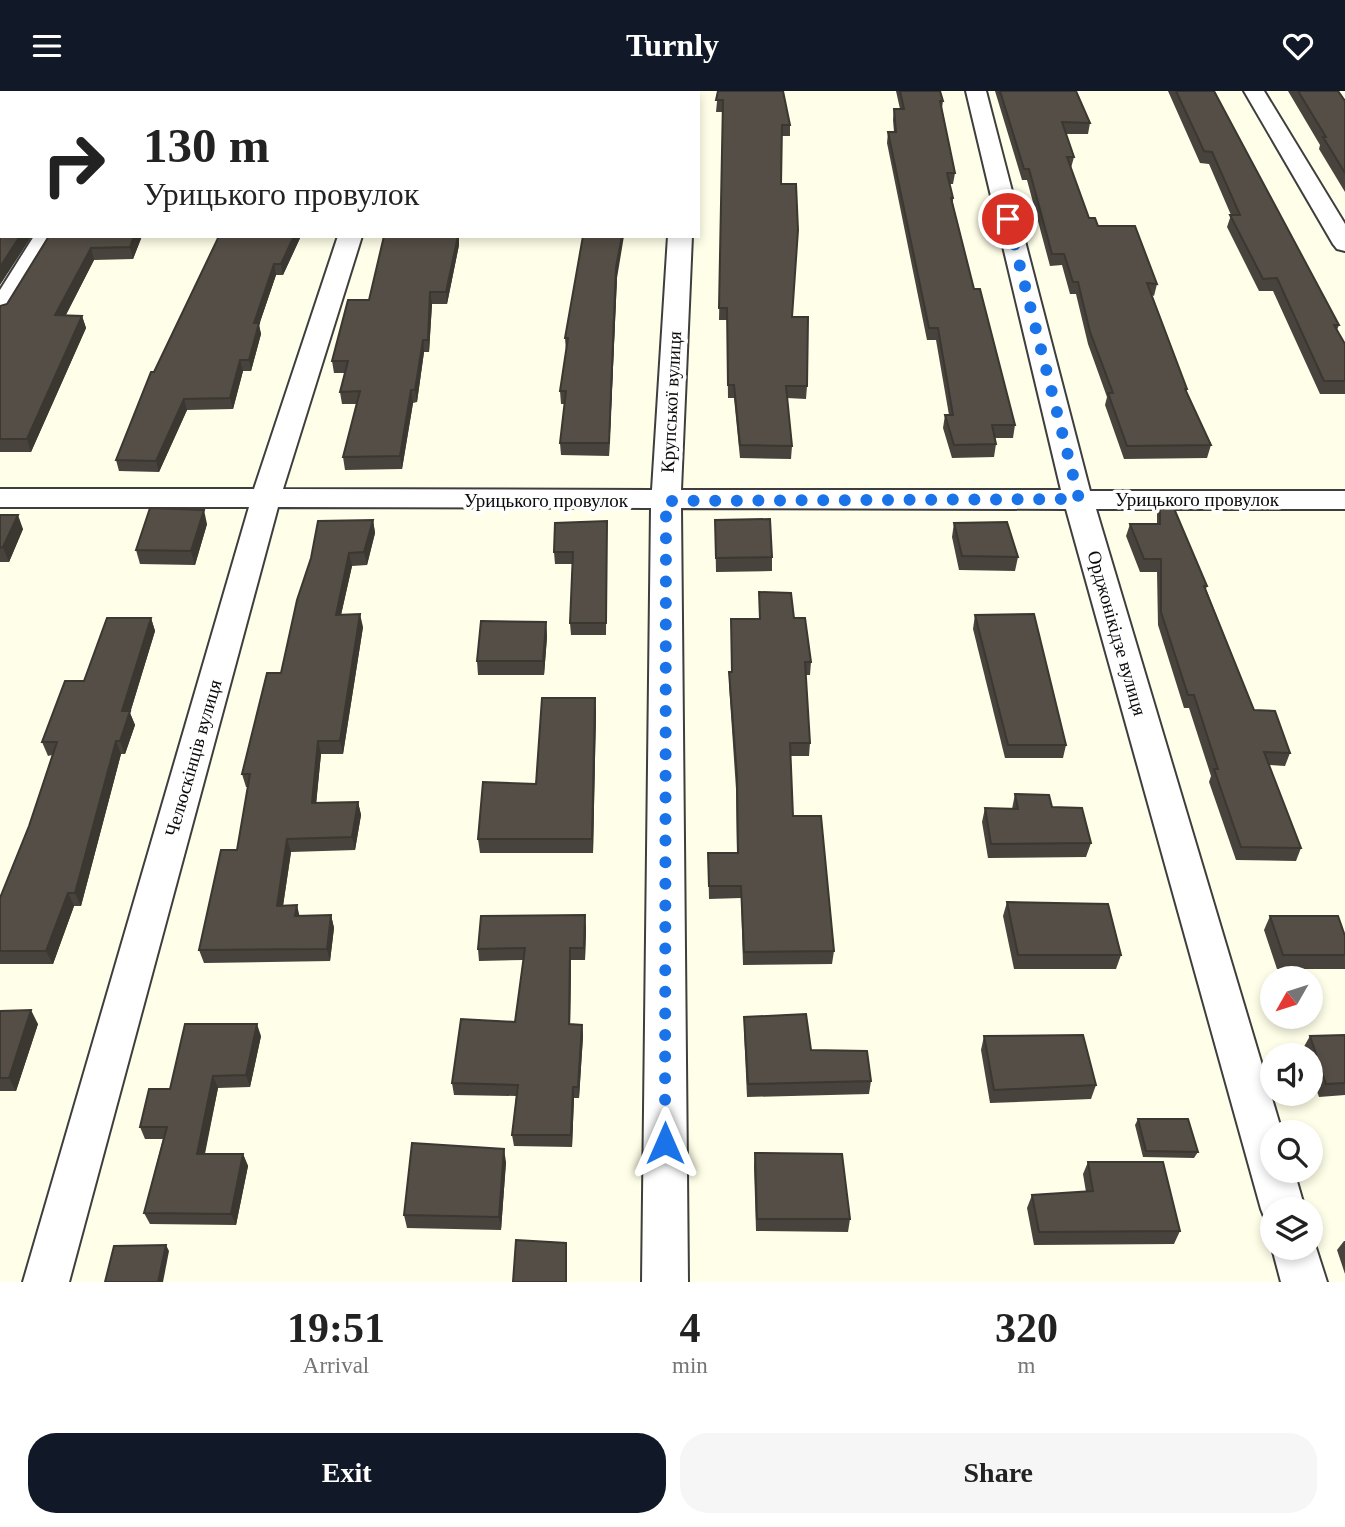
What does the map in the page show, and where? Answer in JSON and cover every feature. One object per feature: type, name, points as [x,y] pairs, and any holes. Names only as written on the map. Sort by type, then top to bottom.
[{"type":"street","name":"Орджонікідзе вулиця","points":[[976,91],[1079,499],[1260,1129]]},
{"type":"street","points":[[1254,91],[1345,244]]},
{"type":"street","points":[[0,310],[45,238]]},
{"type":"street","name":"Челюскінців вулиця","points":[[46,1282],[266,498],[349,238]]},
{"type":"street","name":"Крупської вулиця","points":[[665,1282],[666,501],[680,238]]},
{"type":"street","name":"Урицького провулок","points":[[0,498],[1345,500]]},
{"type":"street","points":[[1298,1260],[1304,1282]]},
{"type":"building","points":[[718,91],[783,91],[790,125],[782,125],[781,184],[796,184],[798,230],[792,317],[808,317],[807,386],[786,386],[792,446],[740,445],[734,385],[728,385],[727,308],[719,308],[723,100],[716,100]]},
{"type":"building","points":[[900,91],[940,91],[943,101],[940,101],[955,173],[947,173],[951,198],[974,289],[980,289],[1015,425],[992,425],[996,444],[954,445],[945,415],[953,415],[938,328],[929,328],[888,132],[896,132],[894,109],[904,109]]},
{"type":"building","points":[[1000,91],[1076,91],[1090,123],[1062,122],[1074,157],[1067,157],[1089,218],[1095,218],[1098,226],[1135,226],[1157,284],[1147,283],[1185,389],[1211,445],[1127,446],[1108,393],[1113,393],[1090,332],[1078,282],[1073,282],[1064,254],[1052,254],[1029,169],[1024,169]]},
{"type":"building","points":[[1176,91],[1214,91],[1339,325],[1334,325],[1345,344],[1345,381],[1324,381],[1277,278],[1263,279],[1230,215],[1240,215],[1212,152],[1204,151]]},
{"type":"building","points":[[1298,91],[1338,91],[1345,101],[1345,173],[1323,137],[1326,137]]},
{"type":"building","points":[[0,238],[19,238],[0,267]]},
{"type":"building","points":[[48,238],[133,238],[130,247],[91,248],[55,315],[82,316],[27,439],[0,439],[0,306],[7,304]]},
{"type":"building","points":[[218,238],[293,238],[281,264],[274,264],[254,323],[259,323],[249,360],[240,360],[230,398],[184,399],[156,461],[116,460],[151,372],[154,372]]},
{"type":"building","points":[[384,238],[458,238],[446,292],[430,292],[428,340],[423,340],[400,456],[343,457],[360,391],[340,392],[348,361],[332,361],[348,300],[369,300]]},
{"type":"building","points":[[583,238],[622,238],[616,267],[609,443],[560,443],[566,391],[560,391],[568,338],[565,338]]},
{"type":"building","points":[[1160,499],[1170,499],[1207,586],[1204,586],[1254,710],[1275,711],[1290,753],[1264,752],[1301,848],[1241,847],[1214,769],[1218,769],[1194,695],[1188,695],[1161,612],[1161,559],[1144,559],[1130,524],[1160,524]]},
{"type":"building","points":[[150,508],[204,510],[191,551],[136,550]]},
{"type":"building","points":[[0,515],[18,515],[3,547],[0,548]]},
{"type":"building","points":[[770,519],[772,557],[716,558],[715,520]]},
{"type":"building","points":[[373,520],[364,552],[349,553],[336,615],[360,614],[340,741],[318,741],[312,803],[358,802],[352,837],[287,839],[277,906],[297,905],[295,916],[331,915],[327,949],[199,950],[221,850],[237,850],[250,774],[242,774],[267,673],[281,673],[318,521]]},
{"type":"building","points":[[607,521],[606,623],[570,623],[573,552],[554,552],[555,523]]},
{"type":"building","points":[[1007,522],[1018,557],[962,556],[954,523]]},
{"type":"building","points":[[759,592],[791,593],[794,618],[805,618],[811,662],[805,662],[810,743],[790,743],[793,816],[821,816],[834,951],[744,952],[741,886],[709,886],[708,853],[738,853],[737,776],[729,672],[732,672],[731,619],[760,619]]},
{"type":"building","points":[[1034,614],[1066,745],[1008,745],[975,615]]},
{"type":"building","points":[[107,618],[151,618],[122,711],[130,711],[120,741],[116,741],[75,893],[68,893],[46,951],[0,951],[0,898],[29,826],[57,742],[42,742],[65,681],[84,681]]},
{"type":"building","points":[[481,621],[546,622],[543,661],[477,661]]},
{"type":"building","points":[[542,698],[595,698],[592,839],[478,839],[483,782],[536,784]]},
{"type":"building","points":[[1015,794],[1049,795],[1052,807],[1082,808],[1091,843],[991,844],[985,808],[1018,809]]},
{"type":"building","points":[[1007,902],[1108,904],[1121,955],[1018,955]]},
{"type":"building","points":[[585,915],[584,948],[570,948],[569,1024],[582,1025],[578,1087],[573,1087],[571,1135],[512,1135],[518,1085],[452,1083],[461,1019],[515,1022],[525,948],[478,949],[481,916]]},
{"type":"building","points":[[1270,916],[1338,916],[1345,936],[1345,955],[1283,955]]},
{"type":"building","points":[[31,1010],[9,1078],[0,1078],[0,1011]]},
{"type":"building","points":[[806,1014],[811,1050],[867,1051],[871,1081],[748,1084],[744,1017]]},
{"type":"building","points":[[185,1024],[257,1024],[246,1075],[213,1076],[197,1154],[243,1154],[231,1214],[144,1213],[167,1127],[140,1127],[149,1089],[170,1089]]},
{"type":"building","points":[[1083,1035],[1096,1085],[994,1090],[984,1036]]},
{"type":"building","points":[[1345,1035],[1345,1083],[1326,1084],[1323,1075],[1323,1043],[1312,1043],[1310,1036]]},
{"type":"building","points":[[1138,1119],[1188,1119],[1198,1152],[1146,1151]]},
{"type":"building","points":[[412,1143],[504,1149],[499,1217],[404,1215]]},
{"type":"building","points":[[755,1153],[842,1154],[850,1219],[757,1219]]},
{"type":"building","points":[[1088,1162],[1163,1162],[1180,1231],[1039,1232],[1032,1195],[1093,1191]]},
{"type":"building","points":[[516,1240],[566,1243],[566,1282],[513,1282]]},
{"type":"building","points":[[166,1245],[158,1282],[105,1282],[114,1246]]},
{"type":"route","points":[[665,1143],[666,501],[1079,499],[1008,219]]}]
